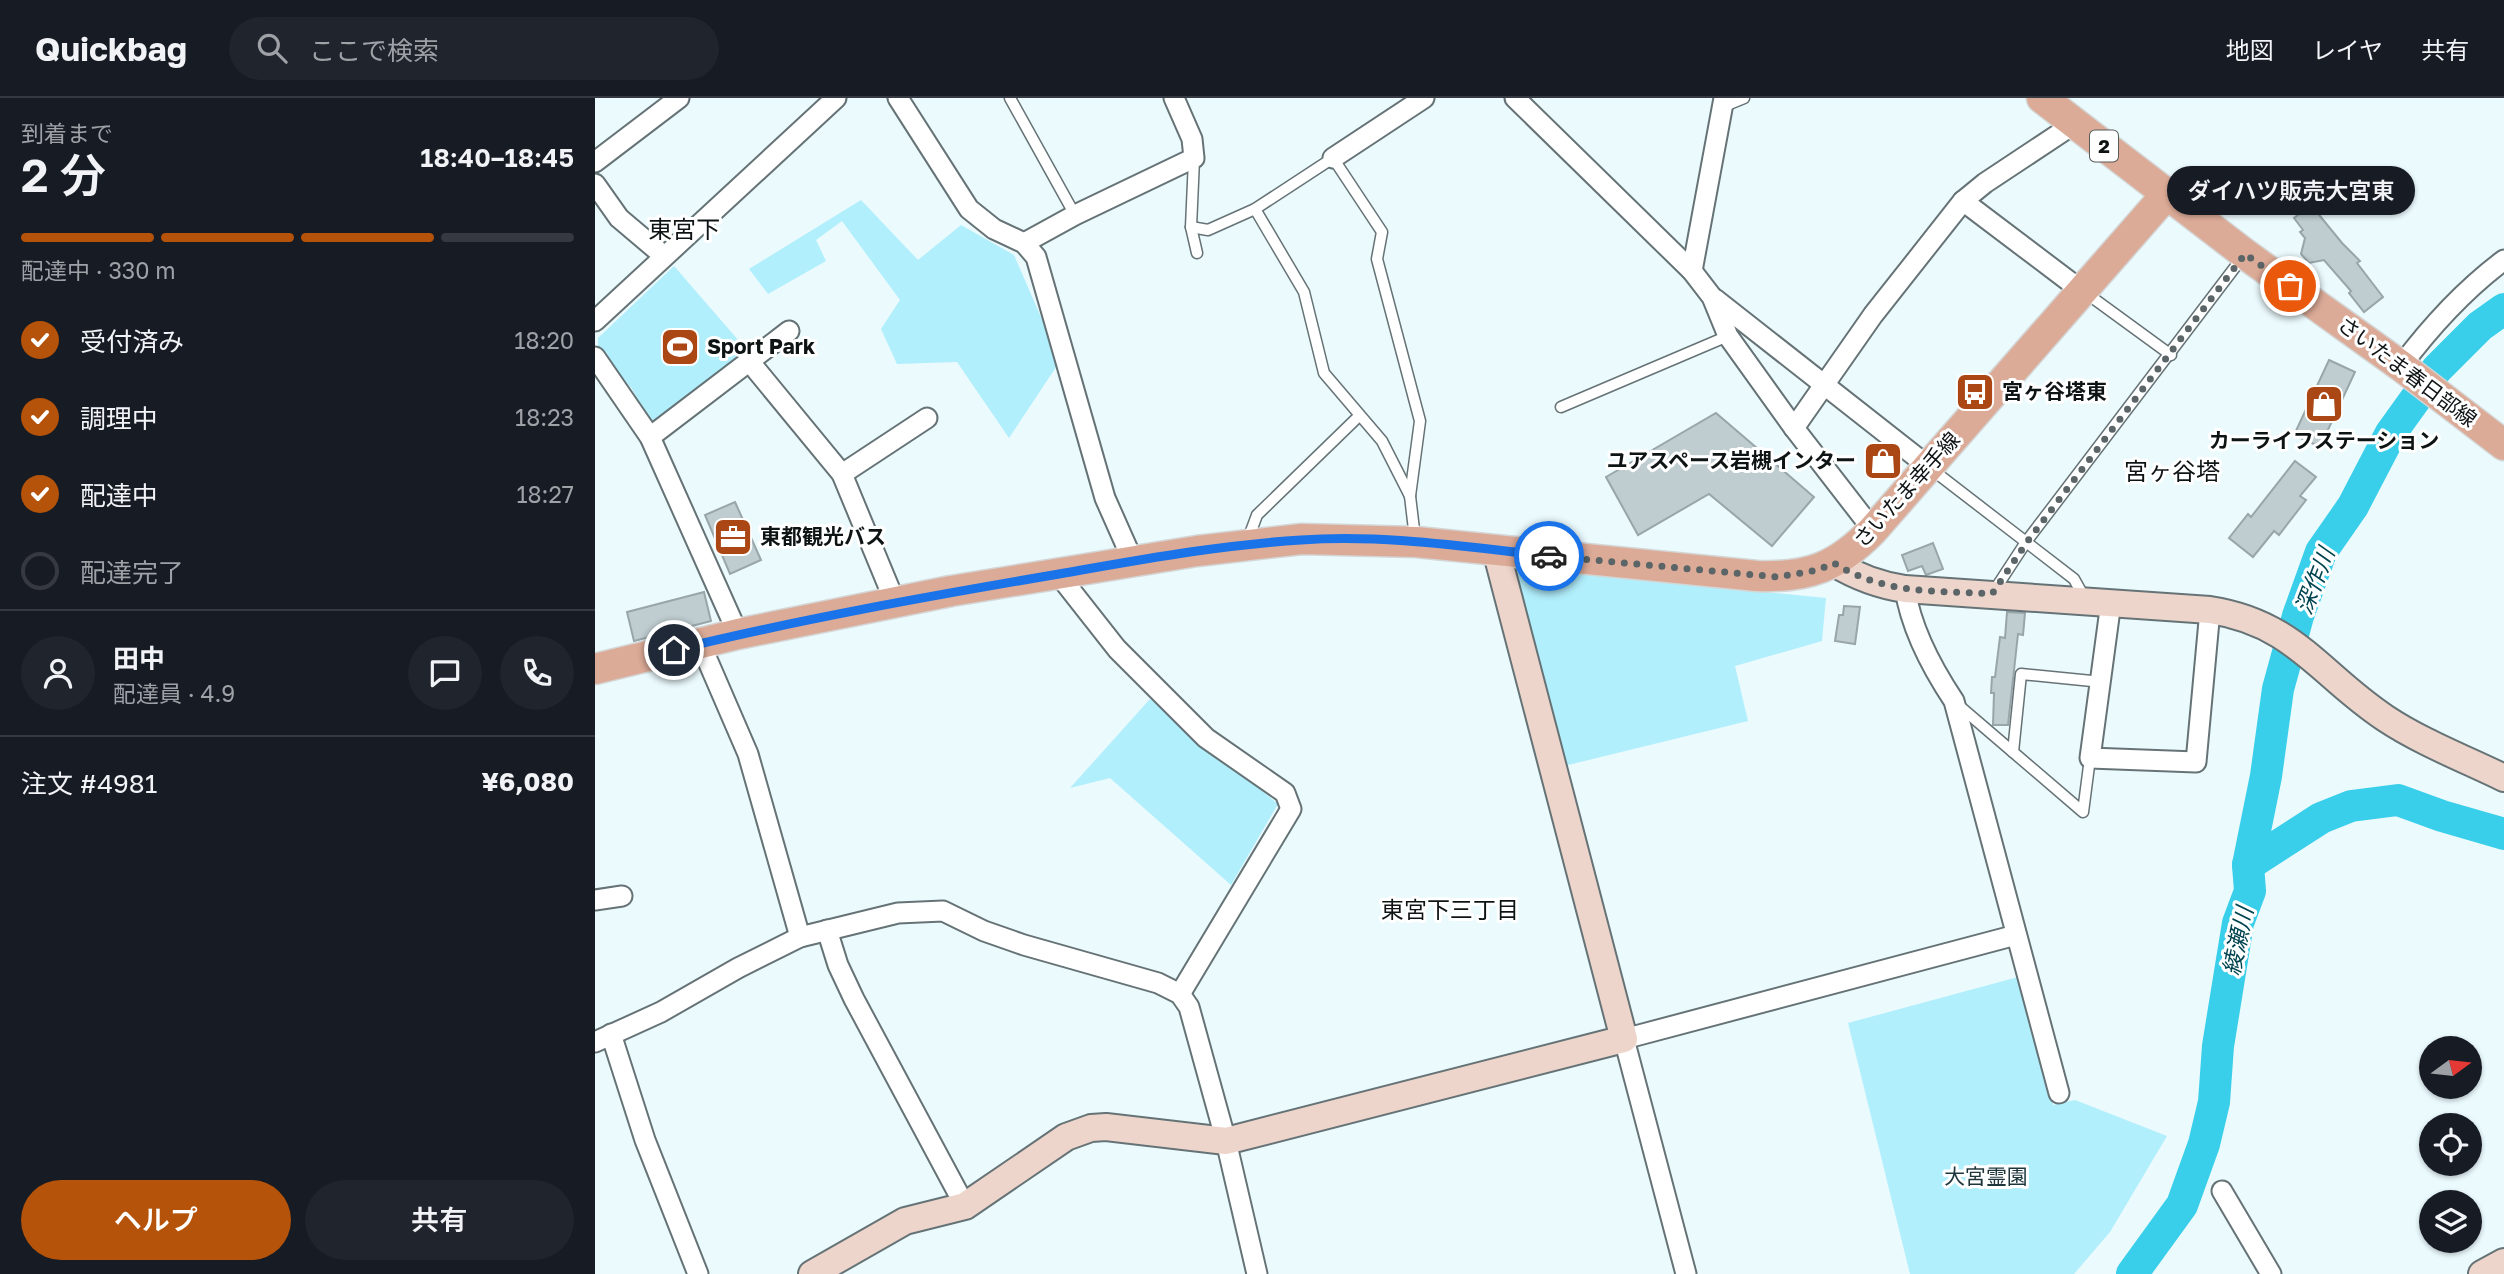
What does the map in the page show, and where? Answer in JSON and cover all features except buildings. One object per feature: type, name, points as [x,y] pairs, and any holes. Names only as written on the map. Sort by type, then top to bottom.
[{"type":"main road","name":"さいたま春日部線","points":[[2042,98],[2166,195],[2405,369],[2504,445]]},
{"type":"main road","name":"さいたま幸手線","points":[[595,668],[738,634],[895,602],[1133,561],[1302,539],[1416,542],[1758,576],[1798,575],[1818,570],[1850,552],[1873,530],[2166,195]]},
{"type":"street","points":[[595,162],[679,98]]},
{"type":"street","points":[[595,321],[836,98]]},
{"type":"street","points":[[898,98],[969,209],[994,229],[1024,243],[1035,257],[1105,498],[1133,561]]},
{"type":"street","points":[[1024,243],[1075,215],[1194,158],[1192,139],[1174,98]]},
{"type":"street","points":[[1333,158],[1424,98]]},
{"type":"street","points":[[1515,98],[1692,271],[1712,297],[1929,467]]},
{"type":"street","points":[[1692,271],[1723,103]]},
{"type":"street","points":[[1794,428],[1873,315],[1963,201],[1985,183],[2074,124]]},
{"type":"street","points":[[595,184],[618,218],[664,256]]},
{"type":"street","points":[[1963,201],[2082,290]]},
{"type":"street","points":[[2405,369],[2467,290],[2504,260]]},
{"type":"street","points":[[1712,297],[1728,336],[1794,428],[1873,530]]},
{"type":"street","points":[[650,437],[789,331]]},
{"type":"street","points":[[595,357],[650,437],[738,634]]},
{"type":"street","points":[[749,361],[842,474],[895,602]]},
{"type":"street","points":[[842,474],[927,418]]},
{"type":"street","points":[[1496,550],[1686,1274]]},
{"type":"street","points":[[1834,563],[1871,582],[1905,589],[2099,601],[2233,613],[2285,636],[2383,717],[2504,778]]},
{"type":"street","points":[[1058,574],[1117,649],[1206,738],[1285,793],[1291,808],[1180,994]]},
{"type":"street","points":[[1905,589],[1907,601],[1936,674],[1954,701],[2059,1093]]},
{"type":"street","points":[[2099,601],[2102,682],[2090,758],[2196,762],[2210,610]]},
{"type":"street","points":[[700,643],[748,754],[800,937]]},
{"type":"street","points":[[595,901],[622,896]]},
{"type":"street","points":[[698,1274],[603,1038],[661,1012],[738,968],[800,937],[898,914],[943,911],[994,934],[1158,983],[1180,994],[1189,1007],[1226,1141],[1257,1274]]},
{"type":"street","points":[[827,930],[838,965],[854,999],[964,1206]]},
{"type":"street","points":[[812,1274],[905,1221],[964,1206],[1066,1137],[1091,1128],[1106,1127],[1226,1141],[2016,935]]},
{"type":"street","points":[[2222,1191],[2271,1274]]},
{"type":"street","points":[[2483,1274],[2504,1262]]},
{"type":"lane","points":[[1010,98],[1075,215]]},
{"type":"lane","points":[[1723,103],[1744,98]]},
{"type":"lane","points":[[1194,158],[1191,227],[1197,253]]},
{"type":"lane","points":[[1191,227],[1207,230],[1255,209],[1333,158],[1382,232],[1377,259],[1420,421],[1410,496],[1416,542]]},
{"type":"lane","points":[[1255,209],[1304,292],[1324,373],[1382,441],[1410,496]]},
{"type":"lane","points":[[1992,594],[2027,542],[2245,254]]},
{"type":"lane","points":[[2082,290],[2171,355]]},
{"type":"lane","points":[[1561,407],[1728,336]]},
{"type":"lane","points":[[1246,545],[1257,515],[1359,416]]},
{"type":"lane","points":[[1929,467],[2099,601]]},
{"type":"lane","points":[[2013,752],[2021,674],[2102,682]]},
{"type":"lane","points":[[1954,701],[2083,812],[2090,758]]},
{"type":"green space","points":[[861,200],[918,260],[961,225],[1014,255],[1060,361],[1009,438],[957,362],[897,364],[881,329],[900,300],[842,221],[816,240],[826,261],[768,294],[749,269]]},
{"type":"green space","name":"Sport Park","points":[[674,266],[752,356],[658,424],[650,423],[632,389],[605,356],[608,352],[604,355],[598,347],[598,338]]},
{"type":"green space","points":[[1511,567],[1826,598],[1822,641],[1735,666],[1748,721],[1564,766]]},
{"type":"green space","points":[[1150,699],[1278,804],[1231,885],[1110,778],[1070,788]]},
{"type":"green space","name":"大宮霊園","points":[[2018,977],[2053,1105],[2075,1100],[2167,1136],[2110,1232],[2074,1274],[1910,1274],[1848,1023]]},
{"type":"waterway","name":"深作川","points":[[2132,1274],[2182,1205],[2204,1144],[2214,1102],[2218,1046],[2238,923],[2250,891],[2248,865],[2266,776],[2278,689],[2298,616],[2321,552],[2353,506],[2391,433],[2437,369],[2480,326],[2504,309]]},
{"type":"waterway","name":"綾瀬川","points":[[2248,865],[2321,818],[2351,806],[2398,800],[2504,834]]},
{"type":"way so far","points":[[1549,556],[1778,577],[1818,570],[1834,563],[1880,585],[1992,594],[2027,542],[2245,254],[2290,286]]},
{"type":"place","name":"ダイハツ販売大宮東","points":[[2290,286]]},
{"type":"place","name":"Sport Park","points":[[680,347]]},
{"type":"place","name":"宮ヶ谷塔東","points":[[1975,392]]},
{"type":"place","name":"カーライフステーション","points":[[2324,404]]},
{"type":"place","name":"ユアスペース岩槻インター","points":[[1883,461]]},
{"type":"place","name":"東都観光バス","points":[[733,537]]},
{"type":"district","name":"東宮下","points":[[684,230]]},
{"type":"district","name":"宮ヶ谷塔","points":[[2172,472]]},
{"type":"district","name":"東宮下三丁目","points":[[1450,910]]},
{"type":"route","points":[[674,650],[738,634],[951,591],[1246,545],[1302,539],[1360,539],[1549,556]]}]
